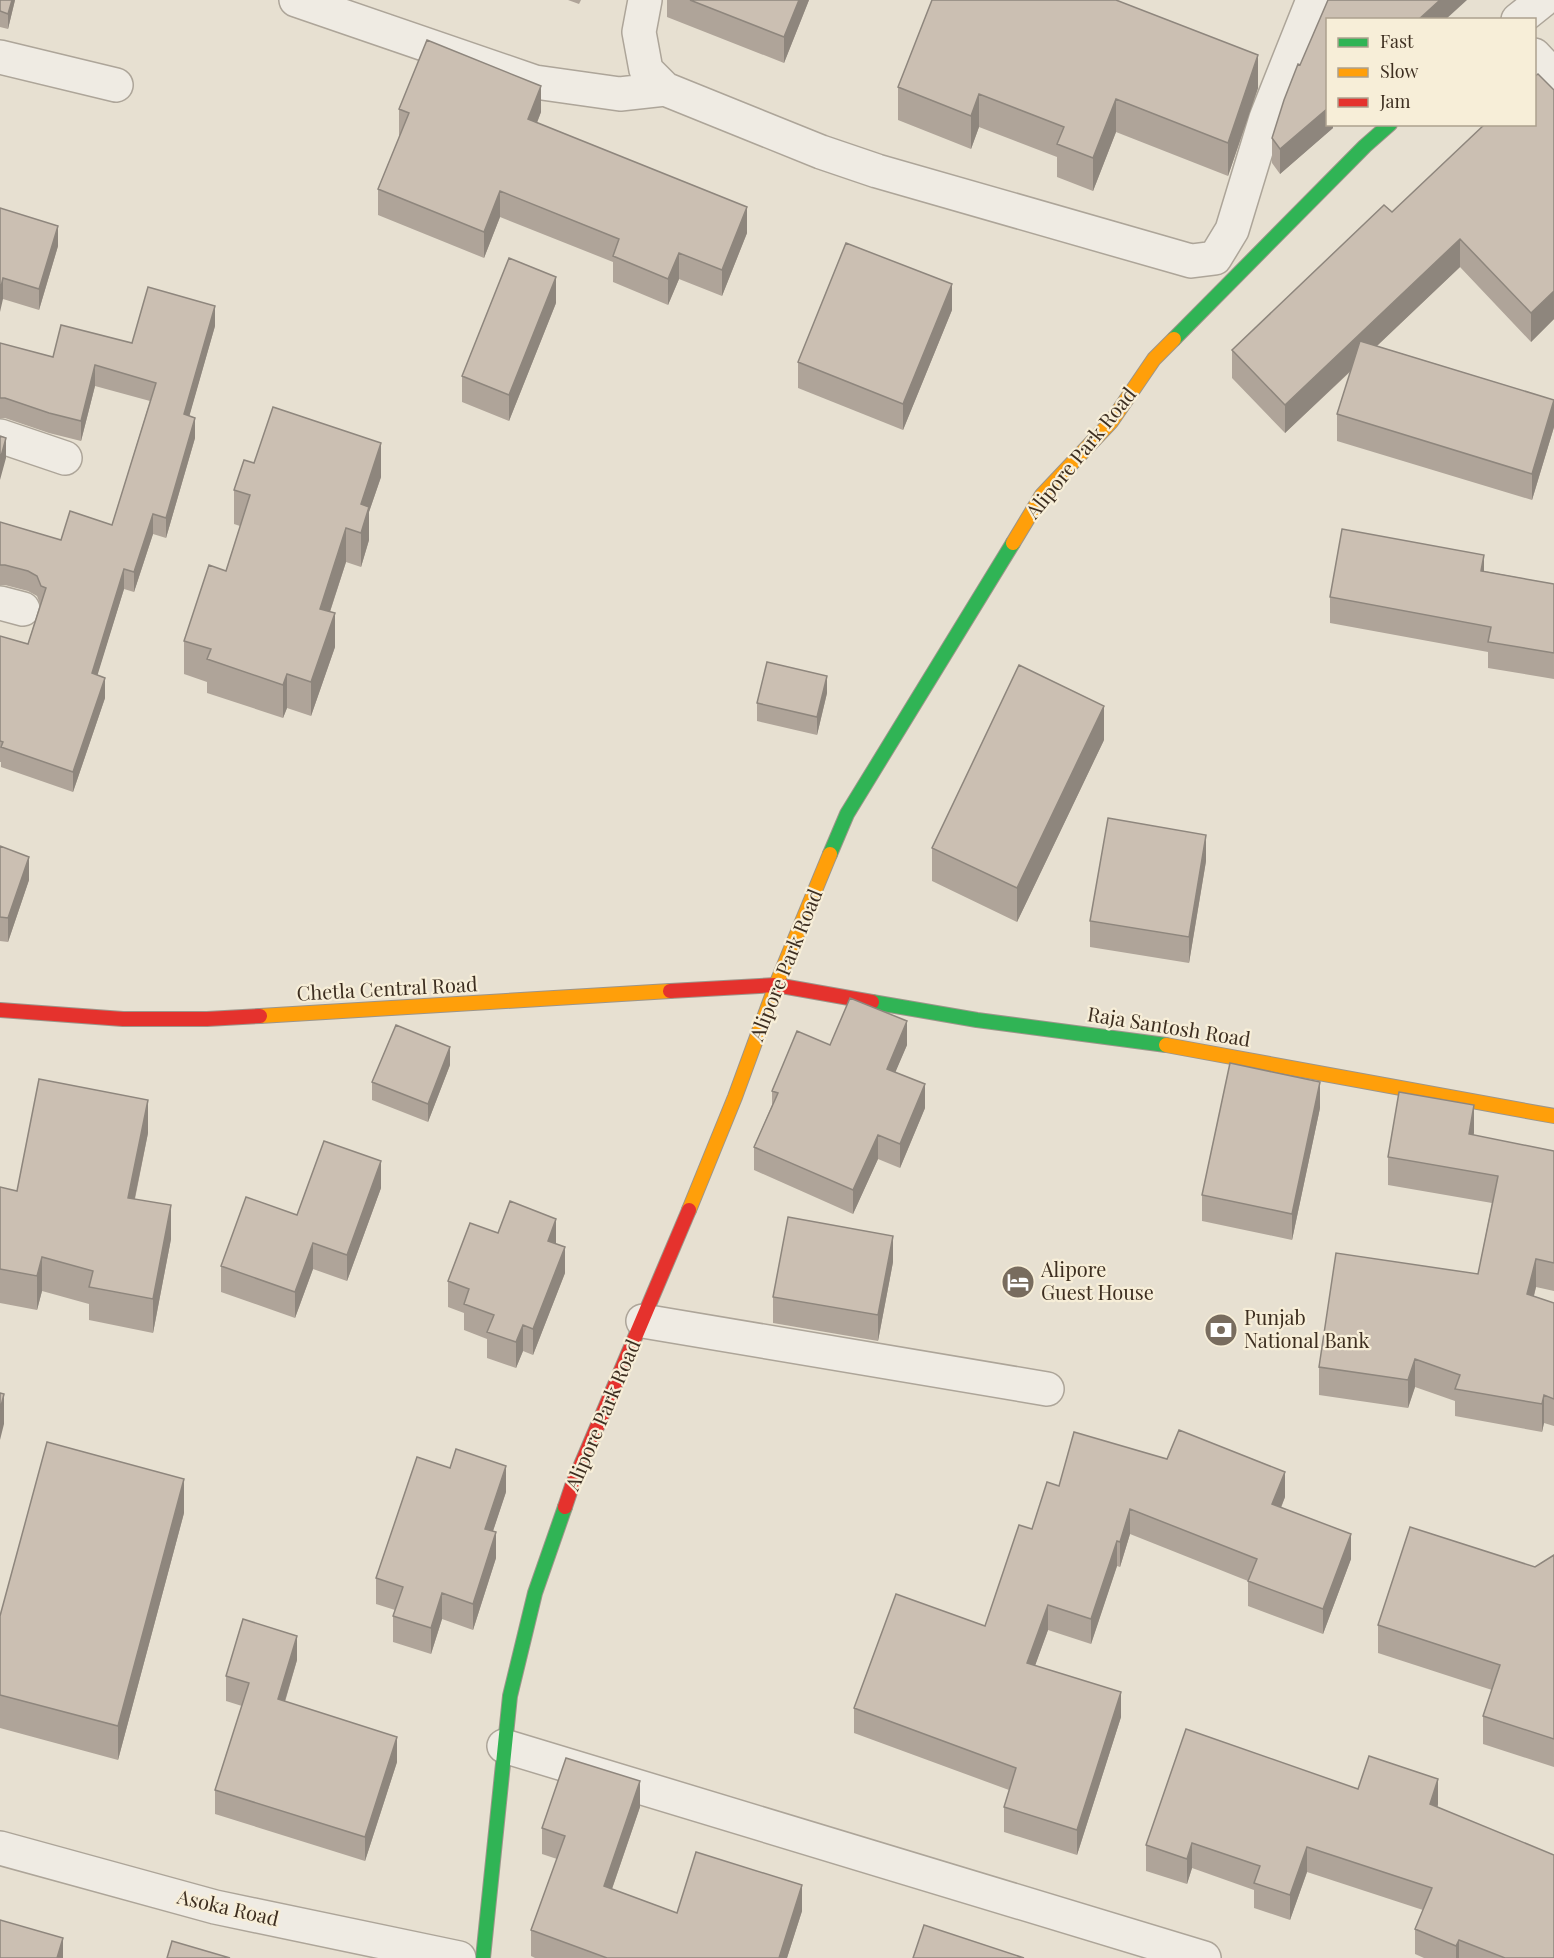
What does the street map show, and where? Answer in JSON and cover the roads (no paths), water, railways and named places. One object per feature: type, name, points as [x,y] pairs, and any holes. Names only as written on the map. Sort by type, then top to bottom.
[{"type":"street","points":[[296,0],[535,82],[620,94],[664,89]]},
{"type":"street","points":[[645,0],[639,32],[646,70],[664,89],[821,152],[877,171],[1191,261],[1215,258],[1232,230],[1266,118],[1313,0]]},
{"type":"street","points":[[1520,18],[1543,0]]},
{"type":"street","points":[[0,57],[116,85]]},
{"type":"street","points":[[1536,57],[1554,76]]},
{"type":"street","name":"Alipore Park Road","points":[[483,1958],[510,1696],[535,1593],[572,1486],[735,1097],[776,985],[847,814],[1042,495],[1111,422],[1154,359],[1365,146],[1388,126]]},
{"type":"street","points":[[0,436],[65,458]]},
{"type":"street","name":"Chetla Central Road","points":[[0,1010],[123,1019],[207,1019],[776,985]]},
{"type":"street","name":"Raja Santosh Road","points":[[776,985],[977,1020],[1155,1043],[1554,1116]]},
{"type":"street","points":[[643,1321],[1047,1389]]},
{"type":"street","points":[[504,1746],[1204,1958]]},
{"type":"street","name":"Asoka Road","points":[[0,1848],[215,1907],[459,1958]]},
{"type":"place","name":"Alipore Guest House","points":[[1018,1282]]},
{"type":"place","name":"Punjab National Bank","points":[[1221,1330]]}]
